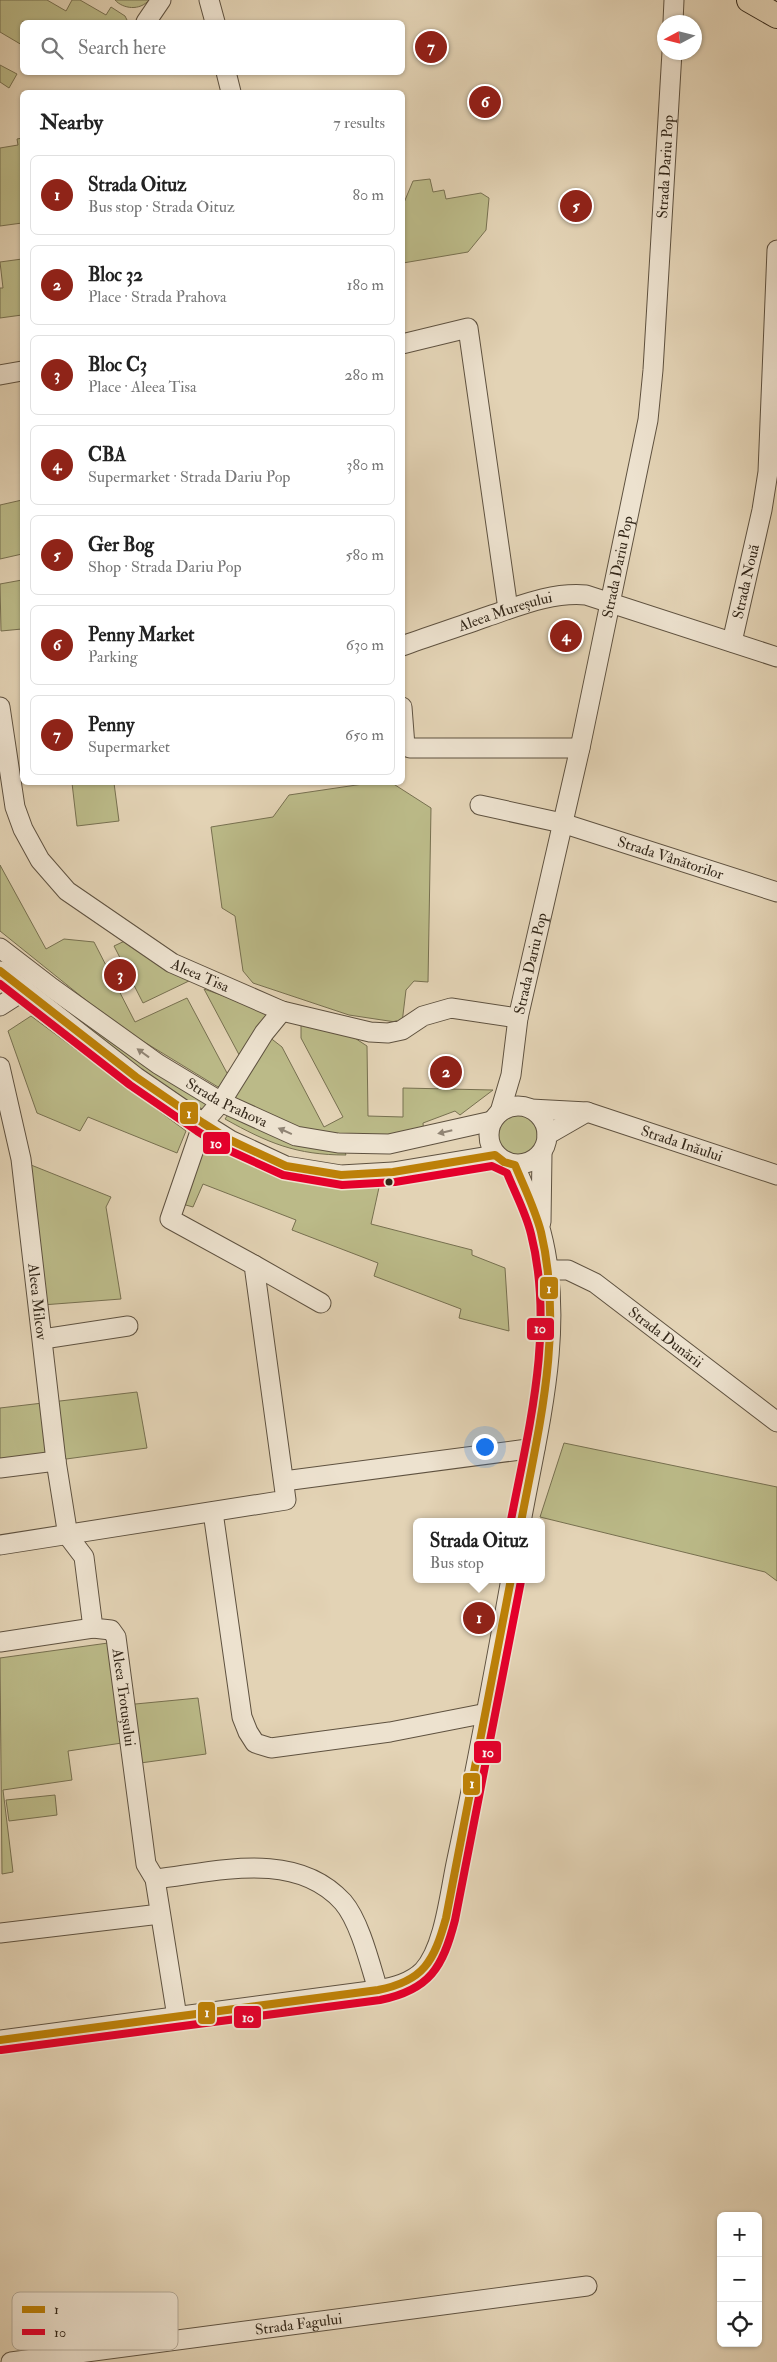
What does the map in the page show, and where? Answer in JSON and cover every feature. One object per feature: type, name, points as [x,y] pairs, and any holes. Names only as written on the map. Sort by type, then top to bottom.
[{"type":"main road","points":[[749,0],[777,16]]},
{"type":"street","points":[[147,20],[161,0]]},
{"type":"street","points":[[209,0],[214,20]]},
{"type":"street","points":[[673,15],[674,0]]},
{"type":"street","name":"Strada Dariu Pop","points":[[496,1116],[511,1075],[518,1018],[580,748],[648,420],[654,352],[672,60]]},
{"type":"street","points":[[227,75],[230,90]]},
{"type":"street","name":"Strada Nouă","points":[[732,642],[762,510],[768,472],[777,250]]},
{"type":"street","points":[[405,343],[468,328],[508,609]]},
{"type":"street","points":[[0,375],[20,371]]},
{"type":"street","name":"Aleea Mureșului","points":[[405,645],[508,609],[552,596],[568,594],[586,595],[777,657]]},
{"type":"street","name":"Aleea Tisa","points":[[0,708],[2,732],[15,807],[23,829],[40,860],[67,891],[172,963],[282,1011],[370,1032],[388,1033],[402,1030],[423,1016],[451,1008],[518,1018]]},
{"type":"street","points":[[405,736],[406,746],[410,748],[580,748]]},
{"type":"street","name":"Strada Vânătorilor","points":[[480,805],[562,823],[777,892]]},
{"type":"street","name":"Strada Prahova","points":[[0,948],[158,1064],[221,1102],[296,1136],[338,1143],[389,1144],[496,1116]]},
{"type":"street","name":"Strada Prahova","points":[[0,971],[136,1077],[203,1123],[230,1140],[286,1166],[341,1175],[393,1172],[495,1154]]},
{"type":"street","points":[[0,1006],[25,990]]},
{"type":"street","points":[[282,1011],[264,1033],[221,1102],[203,1123],[170,1219],[321,1303]]},
{"type":"street","name":"Aleea Milcov","points":[[0,1067],[21,1158],[56,1461],[68,1536]]},
{"type":"street","name":"Strada Dariu Pop","points":[[511,1075],[526,1108]]},
{"type":"street","points":[[522,1518],[535,1448],[550,1345],[547,1270],[541,1231],[542,1153],[547,1135],[545,1124],[540,1115],[526,1108],[509,1107],[496,1116],[488,1132],[490,1144],[495,1154],[504,1162],[515,1165],[525,1164],[534,1160],[542,1153]]},
{"type":"street","name":"Strada Inăului","points":[[526,1108],[587,1112],[777,1175]]},
{"type":"street","points":[[547,1135],[587,1112]]},
{"type":"street","points":[[515,1165],[541,1231]]},
{"type":"street","points":[[0,1545],[68,1536],[286,1500],[254,1265]]},
{"type":"street","name":"Strada Dunării","points":[[547,1270],[568,1270],[595,1283],[777,1422]]},
{"type":"street","points":[[43,1339],[128,1326]]},
{"type":"street","points":[[284,1481],[535,1448]]},
{"type":"street","points":[[0,1468],[56,1461]]},
{"type":"street","points":[[213,1512],[242,1717],[255,1743],[270,1748],[288,1746],[390,1732],[487,1713]]},
{"type":"street","points":[[0,1642],[93,1628],[84,1557],[68,1536]]},
{"type":"street","points":[[0,2040],[378,1990],[411,1980],[423,1970],[435,1950],[443,1923],[487,1713],[510,1583]]},
{"type":"street","name":"Aleea Trotușului","points":[[93,1628],[110,1630],[116,1637],[146,1864],[155,1879],[177,2017]]},
{"type":"street","points":[[155,1879],[265,1867],[292,1871],[321,1883],[343,1902],[354,1920],[378,1990]]},
{"type":"street","points":[[0,1933],[160,1914]]},
{"type":"street","name":"Strada Fagului","points":[[178,2340],[587,2286]]},
{"type":"street","name":"Strada Fagului","points":[[10,2362],[101,2350]]},
{"type":"shaded area","points":[[0,0],[47,0],[66,11],[72,0],[80,0],[106,15],[111,7],[125,16],[127,20],[20,20],[20,44],[0,32]]},
{"type":"shaded area","points":[[115,0],[149,0],[141,6],[132,8],[122,5]]},
{"type":"shaded area","points":[[0,65],[17,74],[9,88],[0,82]]},
{"type":"shaded area","points":[[20,138],[20,223],[0,226],[0,148],[18,145],[17,139]]},
{"type":"shaded area","points":[[430,179],[433,192],[444,190],[446,199],[481,193],[489,198],[486,230],[468,252],[405,263],[405,200],[413,181]]},
{"type":"shaded area","points":[[20,259],[20,315],[0,318],[0,288],[3,288],[0,262]]},
{"type":"shaded area","points":[[20,500],[20,554],[0,559],[0,505]]},
{"type":"shaded area","points":[[20,580],[20,629],[1,631],[0,584]]},
{"type":"shaded area","points":[[72,785],[114,785],[119,821],[77,826]]},
{"type":"shaded area","points":[[356,785],[395,785],[431,808],[428,982],[414,981],[406,990],[402,1023],[349,1015],[253,983],[243,971],[235,916],[222,908],[211,827],[273,817],[289,795]]},
{"type":"shaded area","points":[[0,865],[46,949],[64,939],[94,942],[135,1022],[187,998],[227,1073],[244,1064],[204,989],[272,1013],[264,1033],[282,1047],[324,1127],[343,1117],[301,1038],[301,1022],[347,1033],[367,1046],[368,1116],[403,1117],[403,1088],[493,1090],[460,1115],[455,1111],[423,1123],[424,1136],[338,1143],[231,1107],[241,1067],[218,1087],[118,1026],[0,931]]},
{"type":"shaded area","points":[[129,939],[191,980],[143,1003],[114,946]]},
{"type":"shaded area","points":[[0,959],[209,1103],[204,1110],[159,1084],[0,962]]},
{"type":"shaded area","points":[[31,1016],[186,1131],[177,1153],[88,1117],[80,1131],[37,1113],[8,1031]]},
{"type":"shaded area","points":[[230,1112],[344,1150],[346,1155],[312,1153],[269,1141],[225,1119]]},
{"type":"shaded area","points":[[521,1114],[529,1117],[535,1123],[538,1135],[535,1147],[529,1153],[513,1156],[505,1153],[499,1147],[496,1131],[499,1123],[505,1117]]},
{"type":"shaded area","points":[[210,1141],[230,1147],[260,1167],[302,1181],[352,1186],[380,1183],[371,1224],[472,1250],[472,1255],[505,1268],[509,1331],[459,1318],[461,1309],[374,1276],[378,1263],[292,1230],[296,1220],[203,1184],[193,1207],[175,1202],[202,1146]]},
{"type":"shaded area","points":[[31,1165],[111,1197],[106,1207],[121,1299],[42,1305]]},
{"type":"shaded area","points":[[137,1392],[147,1448],[0,1468],[0,1408]]},
{"type":"shaded area","points":[[564,1443],[777,1487],[777,1581],[765,1572],[540,1517]]},
{"type":"shaded area","points":[[108,1643],[122,1743],[68,1751],[72,1780],[3,1790],[13,1872],[2,1874],[0,1658]]},
{"type":"shaded area","points":[[198,1698],[206,1754],[133,1764],[125,1705]]},
{"type":"shaded area","points":[[55,1795],[57,1815],[9,1821],[6,1800]]},
{"type":"transit line","name":"1","points":[[0,971],[136,1077],[203,1123],[230,1140],[286,1166],[341,1175],[393,1172],[495,1155],[504,1162],[515,1165],[533,1206],[541,1232],[547,1268],[550,1305],[550,1341],[546,1378],[522,1518]]},
{"type":"transit line","name":"10","points":[[0,984],[130,1085],[197,1131],[226,1149],[283,1175],[342,1185],[395,1182],[492,1166],[507,1173],[529,1226],[538,1269],[541,1305],[540,1341],[532,1413],[511,1518]]},
{"type":"transit line","name":"1","points":[[0,2040],[378,1990],[394,1986],[417,1975],[425,1967],[437,1946],[446,1918],[510,1583]]},
{"type":"transit line","name":"10","points":[[1,2050],[380,2000],[397,1996],[423,1983],[439,1963],[455,1920],[521,1583]]},
{"type":"place","name":"Penny","points":[[431,47]]},
{"type":"place","name":"Penny Market","points":[[485,102]]},
{"type":"place","name":"Ger Bog","points":[[576,206]]},
{"type":"place","name":"CBA","points":[[566,636]]},
{"type":"place","name":"Bloc C3","points":[[120,975]]},
{"type":"place","name":"Bloc 32","points":[[446,1072]]},
{"type":"place","name":"Strada Oituz","points":[[479,1618]]}]
